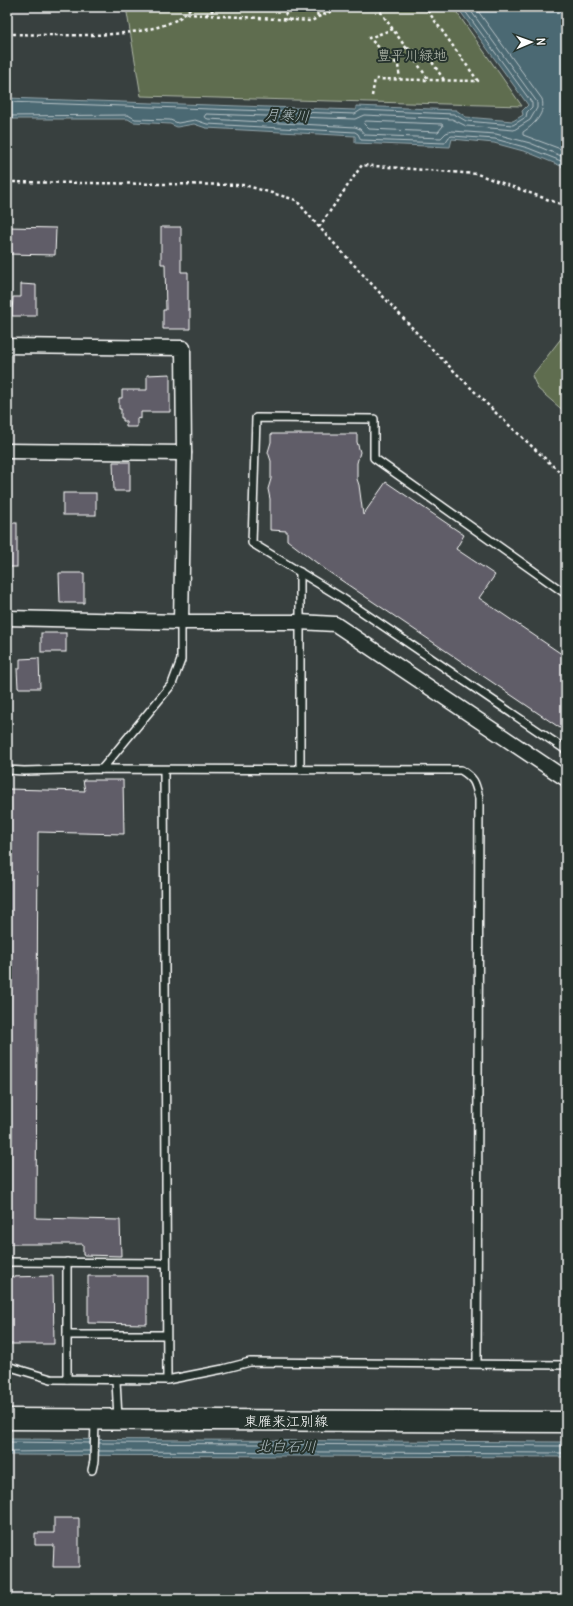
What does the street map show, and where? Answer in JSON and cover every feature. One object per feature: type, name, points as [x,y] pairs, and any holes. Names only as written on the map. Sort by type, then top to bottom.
[{"type":"main road","name":"東雁来江別線","points":[[7,1420],[95,1426],[118,1420],[566,1422]]},
{"type":"street","points":[[7,346],[184,348],[184,453],[180,622]]},
{"type":"street","points":[[7,451],[184,453]]},
{"type":"street","points":[[7,618],[180,622],[299,622],[335,624],[566,779]]},
{"type":"lane","points":[[566,594],[374,458],[374,418],[256,418],[252,543],[342,598],[566,750]]},
{"type":"lane","points":[[300,572],[300,769]]},
{"type":"lane","points":[[102,769],[172,684],[181,660],[180,622]]},
{"type":"lane","points":[[7,770],[460,770],[471,777],[476,783],[479,798],[477,1363]]},
{"type":"lane","points":[[164,770],[166,1380]]},
{"type":"lane","points":[[7,1262],[166,1263]]},
{"type":"lane","points":[[67,1262],[67,1380]]},
{"type":"lane","points":[[67,1335],[166,1335]]},
{"type":"lane","points":[[7,1366],[51,1379],[116,1381],[166,1380],[250,1362],[566,1365]]},
{"type":"lane","points":[[116,1381],[118,1420]]},
{"type":"lane","points":[[92,1470],[94,1461],[95,1426]]},
{"type":"path","points":[[186,14],[191,7]]},
{"type":"path","points":[[205,15],[217,7]]},
{"type":"path","points":[[283,7],[288,20]]},
{"type":"path","points":[[316,7],[318,17]]},
{"type":"path","points":[[7,34],[118,34],[142,31],[161,26],[186,14],[312,21],[342,7]]},
{"type":"path","points":[[377,7],[429,80]]},
{"type":"path","points":[[372,96],[375,79],[478,80],[425,7]]},
{"type":"path","points":[[393,29],[369,38],[398,65],[400,79]]},
{"type":"path","points":[[406,47],[428,56],[445,80]]},
{"type":"path","points":[[319,227],[362,165],[477,174],[566,206]]},
{"type":"path","points":[[7,182],[244,185],[296,200],[319,227],[434,350],[496,412],[566,478]]},
{"type":"green space","name":"豊平川緑地","points":[[126,7],[453,7],[522,106],[141,96]]},
{"type":"green space","points":[[566,332],[566,413],[538,389],[532,376]]},
{"type":"water","name":"月寒川","points":[[457,7],[566,7],[566,168],[527,152],[494,143],[452,139],[450,147],[355,143],[355,136],[206,128],[194,124],[177,127],[170,124],[133,122],[128,119],[7,119],[7,98],[356,110],[356,106],[456,110],[466,117],[513,121],[523,115],[522,111],[528,105]]},
{"type":"water","name":"北白石川","points":[[7,1439],[566,1442],[566,1457],[7,1455]]},
{"type":"building","points":[[7,227],[56,228],[55,255],[7,254]]},
{"type":"building","points":[[161,227],[181,227],[181,272],[188,272],[188,310],[190,310],[190,329],[163,329],[163,310],[166,310],[165,264],[161,264]]},
{"type":"building","points":[[21,284],[36,285],[36,316],[12,316],[13,297],[21,297]]},
{"type":"building","points":[[170,374],[170,412],[141,412],[141,419],[137,418],[137,427],[126,427],[126,421],[123,421],[123,418],[121,418],[121,409],[119,409],[119,398],[122,398],[122,390],[147,390],[147,375]]},
{"type":"building","points":[[271,434],[357,434],[357,442],[360,452],[357,463],[357,479],[363,515],[386,482],[464,535],[456,549],[495,575],[479,598],[566,657],[566,732],[326,570],[287,540],[287,531],[270,530],[270,499],[268,489],[271,479],[271,461],[268,452],[271,442]]},
{"type":"building","points":[[113,462],[130,462],[130,491],[114,491]]},
{"type":"building","points":[[63,493],[96,493],[96,515],[63,515]]},
{"type":"building","points":[[7,523],[17,523],[17,567],[7,567]]},
{"type":"building","points":[[59,573],[84,573],[84,603],[60,603]]},
{"type":"building","points":[[41,633],[66,633],[66,652],[41,652]]},
{"type":"building","points":[[39,658],[40,688],[18,688],[17,669],[20,669],[20,659]]},
{"type":"building","points":[[83,780],[123,780],[124,834],[38,832],[36,1218],[120,1220],[121,1256],[83,1255],[83,1244],[7,1244],[7,789],[85,791]]},
{"type":"building","points":[[53,1276],[54,1344],[7,1344],[7,1277]]},
{"type":"building","points":[[88,1276],[147,1276],[147,1324],[88,1323]]},
{"type":"building","points":[[54,1518],[79,1518],[79,1567],[53,1567],[54,1545],[35,1545],[35,1533],[54,1533]]}]
